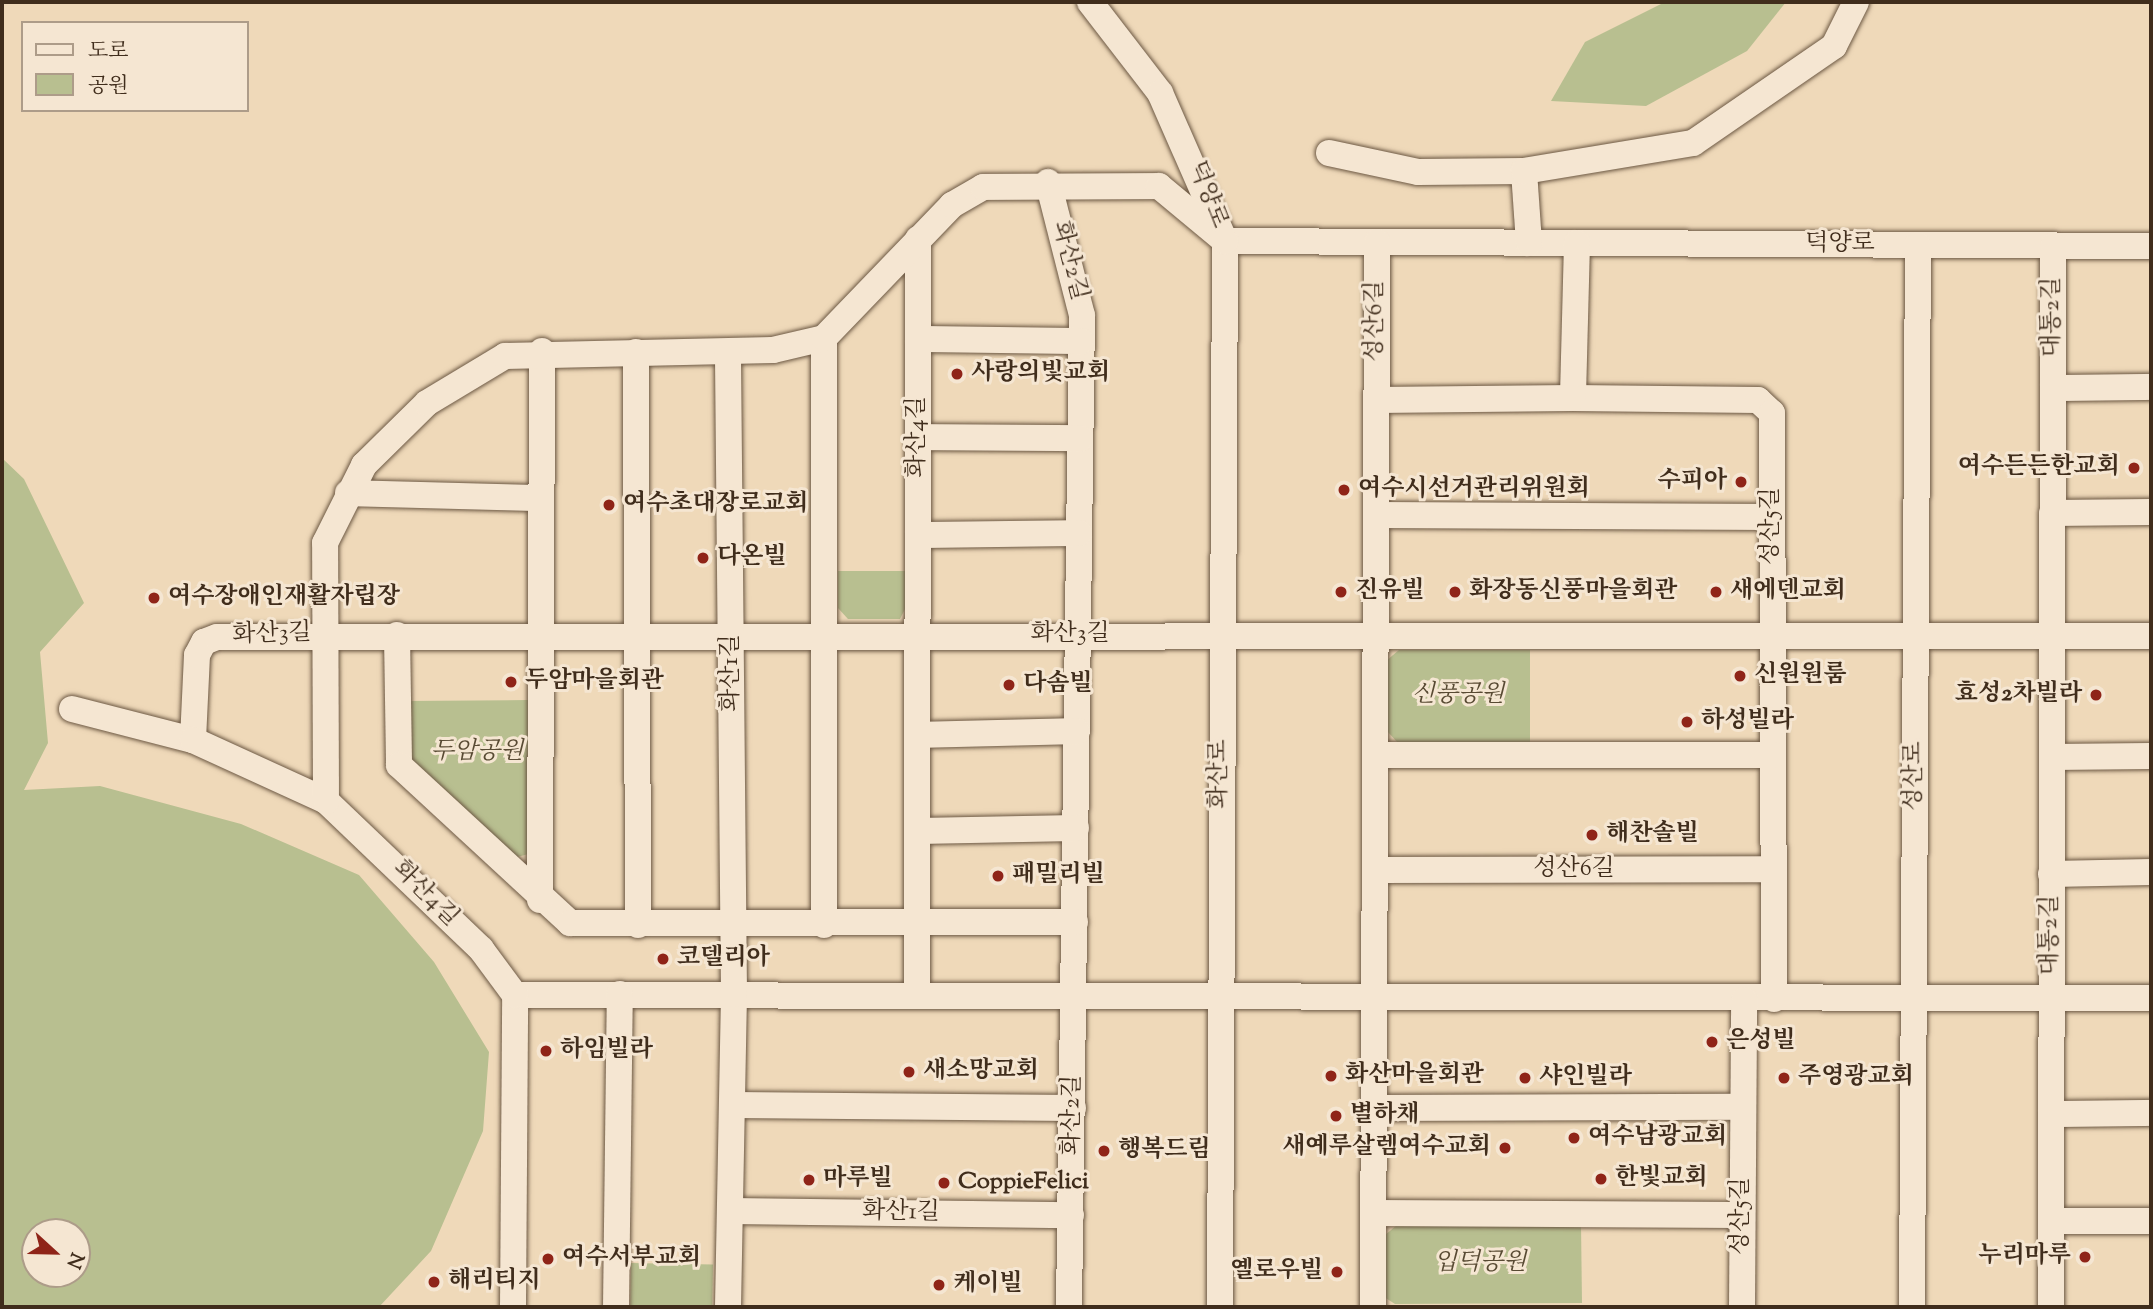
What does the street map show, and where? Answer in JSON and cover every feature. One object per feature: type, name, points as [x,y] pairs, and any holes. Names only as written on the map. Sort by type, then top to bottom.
[{"type":"street","name":"덕양로","points":[[1090,2],[1160,93],[1225,241],[2151,246]]},
{"type":"street","points":[[1328,153],[1418,173],[1524,171],[1693,143],[1834,46],[1856,2]]},
{"type":"street","points":[[1524,171],[1529,243]]},
{"type":"street","points":[[326,802],[328,633],[325,543],[370,456],[427,403],[484,364],[542,351],[773,351],[824,338],[918,239],[976,190],[1048,182],[1159,186],[1225,241]]},
{"type":"street","name":"화산2길","points":[[1048,182],[1081,304],[1075,995],[1069,1307]]},
{"type":"street","name":"화산4길","points":[[918,239],[919,635]]},
{"type":"street","name":"화산로","points":[[1220,1307],[1218,994],[1225,241]]},
{"type":"street","name":"성산6길","points":[[1373,1307],[1377,242]]},
{"type":"street","points":[[1376,400],[1573,398],[1577,243]]},
{"type":"street","name":"성산로","points":[[1912,1307],[1917,245]]},
{"type":"street","name":"대통2길","points":[[2051,1307],[2053,246]]},
{"type":"street","points":[[824,338],[824,925]]},
{"type":"street","name":"화산2길","points":[[918,339],[1081,341]]},
{"type":"street","points":[[540,900],[542,351]]},
{"type":"street","points":[[636,352],[638,925]]},
{"type":"street","name":"화산1길","points":[[728,352],[734,994],[728,1307]]},
{"type":"street","name":"대통2길","points":[[2053,388],[2151,387]]},
{"type":"street","name":"성산5길","points":[[1573,398],[1768,404],[1772,517],[1774,999]]},
{"type":"street","points":[[918,437],[1080,438]]},
{"type":"street","points":[[348,494],[541,498]]},
{"type":"street","points":[[2052,513],[2151,512]]},
{"type":"street","points":[[1376,515],[1772,517]]},
{"type":"street","points":[[918,535],[1079,533]]},
{"type":"street","name":"화산3길","points":[[193,740],[197,655],[204,642],[328,633],[732,636],[1375,634]]},
{"type":"street","points":[[1375,634],[2151,636]]},
{"type":"street","points":[[397,635],[399,765],[540,900],[570,923],[733,926],[1075,922]]},
{"type":"street","points":[[917,994],[919,635]]},
{"type":"street","points":[[72,709],[193,740]]},
{"type":"street","points":[[918,735],[1077,731]]},
{"type":"street","name":"화산4길","points":[[193,740],[326,802],[481,950],[515,995]]},
{"type":"street","points":[[1375,755],[1773,755]]},
{"type":"street","points":[[2052,757],[2151,756]]},
{"type":"street","points":[[918,831],[1076,828]]},
{"type":"street","name":"성산6길","points":[[1375,870],[1774,869]]},
{"type":"street","name":"대통2길","points":[[2052,874],[2151,872]]},
{"type":"street","points":[[615,1307],[620,994]]},
{"type":"street","points":[[513,1307],[515,995],[1218,994],[1744,1000],[2051,996]]},
{"type":"street","name":"대통2길","points":[[2051,996],[2151,998]]},
{"type":"street","name":"성산5길","points":[[1742,1307],[1744,1000]]},
{"type":"street","points":[[733,1105],[1073,1108]]},
{"type":"street","points":[[1374,1108],[1743,1107]]},
{"type":"street","points":[[2051,1114],[2151,1113]]},
{"type":"street","name":"화산1길","points":[[731,1211],[1071,1215]]},
{"type":"street","points":[[1374,1213],[1742,1215]]},
{"type":"street","points":[[2051,1221],[2151,1221]]},
{"type":"green space","points":[[1665,2],[1786,2],[1747,51],[1646,106],[1551,101],[1585,42]]},
{"type":"green space","points":[[2,458],[24,479],[84,603],[40,652],[48,743],[24,790],[100,786],[241,824],[359,875],[434,962],[489,1052],[483,1131],[431,1251],[379,1307],[2,1307]]},
{"type":"green space","points":[[838,571],[907,571],[906,607],[900,619],[848,619],[838,608]]},
{"type":"green space","name":"신풍공원","points":[[1399,650],[1530,650],[1530,742],[1398,743],[1387,731],[1386,661]]},
{"type":"green space","name":"두암공원","points":[[528,700],[532,853],[510,859],[412,764],[405,701]]},
{"type":"green space","name":"입덕공원","points":[[1581,1224],[1582,1303],[1395,1304],[1378,1293],[1379,1240],[1397,1225]]},
{"type":"green space","points":[[631,1263],[713,1264],[712,1307],[630,1307]]},
{"type":"place","name":"사랑의빛교회","points":[[957,374]]},
{"type":"place","name":"여수든든한교회","points":[[2134,468]]},
{"type":"place","name":"수피아","points":[[1741,482]]},
{"type":"place","name":"여수시선거관리위원회","points":[[1344,490]]},
{"type":"place","name":"여수초대장로교회","points":[[609,505]]},
{"type":"place","name":"다온빌","points":[[703,558]]},
{"type":"place","name":"진유빌","points":[[1341,592]]},
{"type":"place","name":"화장동신풍마을회관","points":[[1455,592]]},
{"type":"place","name":"새에덴교회","points":[[1716,592]]},
{"type":"place","name":"여수장애인재활자립장","points":[[154,598]]},
{"type":"place","name":"신원원룸","points":[[1740,676]]},
{"type":"place","name":"두암마을회관","points":[[511,682]]},
{"type":"place","name":"다솜빌","points":[[1009,685]]},
{"type":"place","name":"효성2차빌라","points":[[2096,695]]},
{"type":"place","name":"하성빌라","points":[[1687,722]]},
{"type":"place","name":"해찬솔빌","points":[[1592,835]]},
{"type":"place","name":"패밀리빌","points":[[998,876]]},
{"type":"place","name":"코델리아","points":[[663,959]]},
{"type":"place","name":"은성빌","points":[[1712,1042]]},
{"type":"place","name":"하임빌라","points":[[546,1051]]},
{"type":"place","name":"새소망교회","points":[[909,1072]]},
{"type":"place","name":"화산마을회관","points":[[1331,1076]]},
{"type":"place","name":"샤인빌라","points":[[1525,1078]]},
{"type":"place","name":"주영광교회","points":[[1784,1078]]},
{"type":"place","name":"별하채","points":[[1336,1116]]},
{"type":"place","name":"여수남광교회","points":[[1574,1138]]},
{"type":"place","name":"새예루살렘여수교회","points":[[1505,1148]]},
{"type":"place","name":"행복드림","points":[[1104,1151]]},
{"type":"place","name":"한빛교회","points":[[1601,1179]]},
{"type":"place","name":"마루빌","points":[[809,1180]]},
{"type":"place","name":"CoppieFelici","points":[[944,1183]]},
{"type":"place","name":"누리마루","points":[[2085,1257]]},
{"type":"place","name":"여수서부교회","points":[[548,1259]]},
{"type":"place","name":"옐로우빌","points":[[1337,1272]]},
{"type":"place","name":"해리티지","points":[[434,1282]]},
{"type":"place","name":"케이빌","points":[[939,1285]]}]
